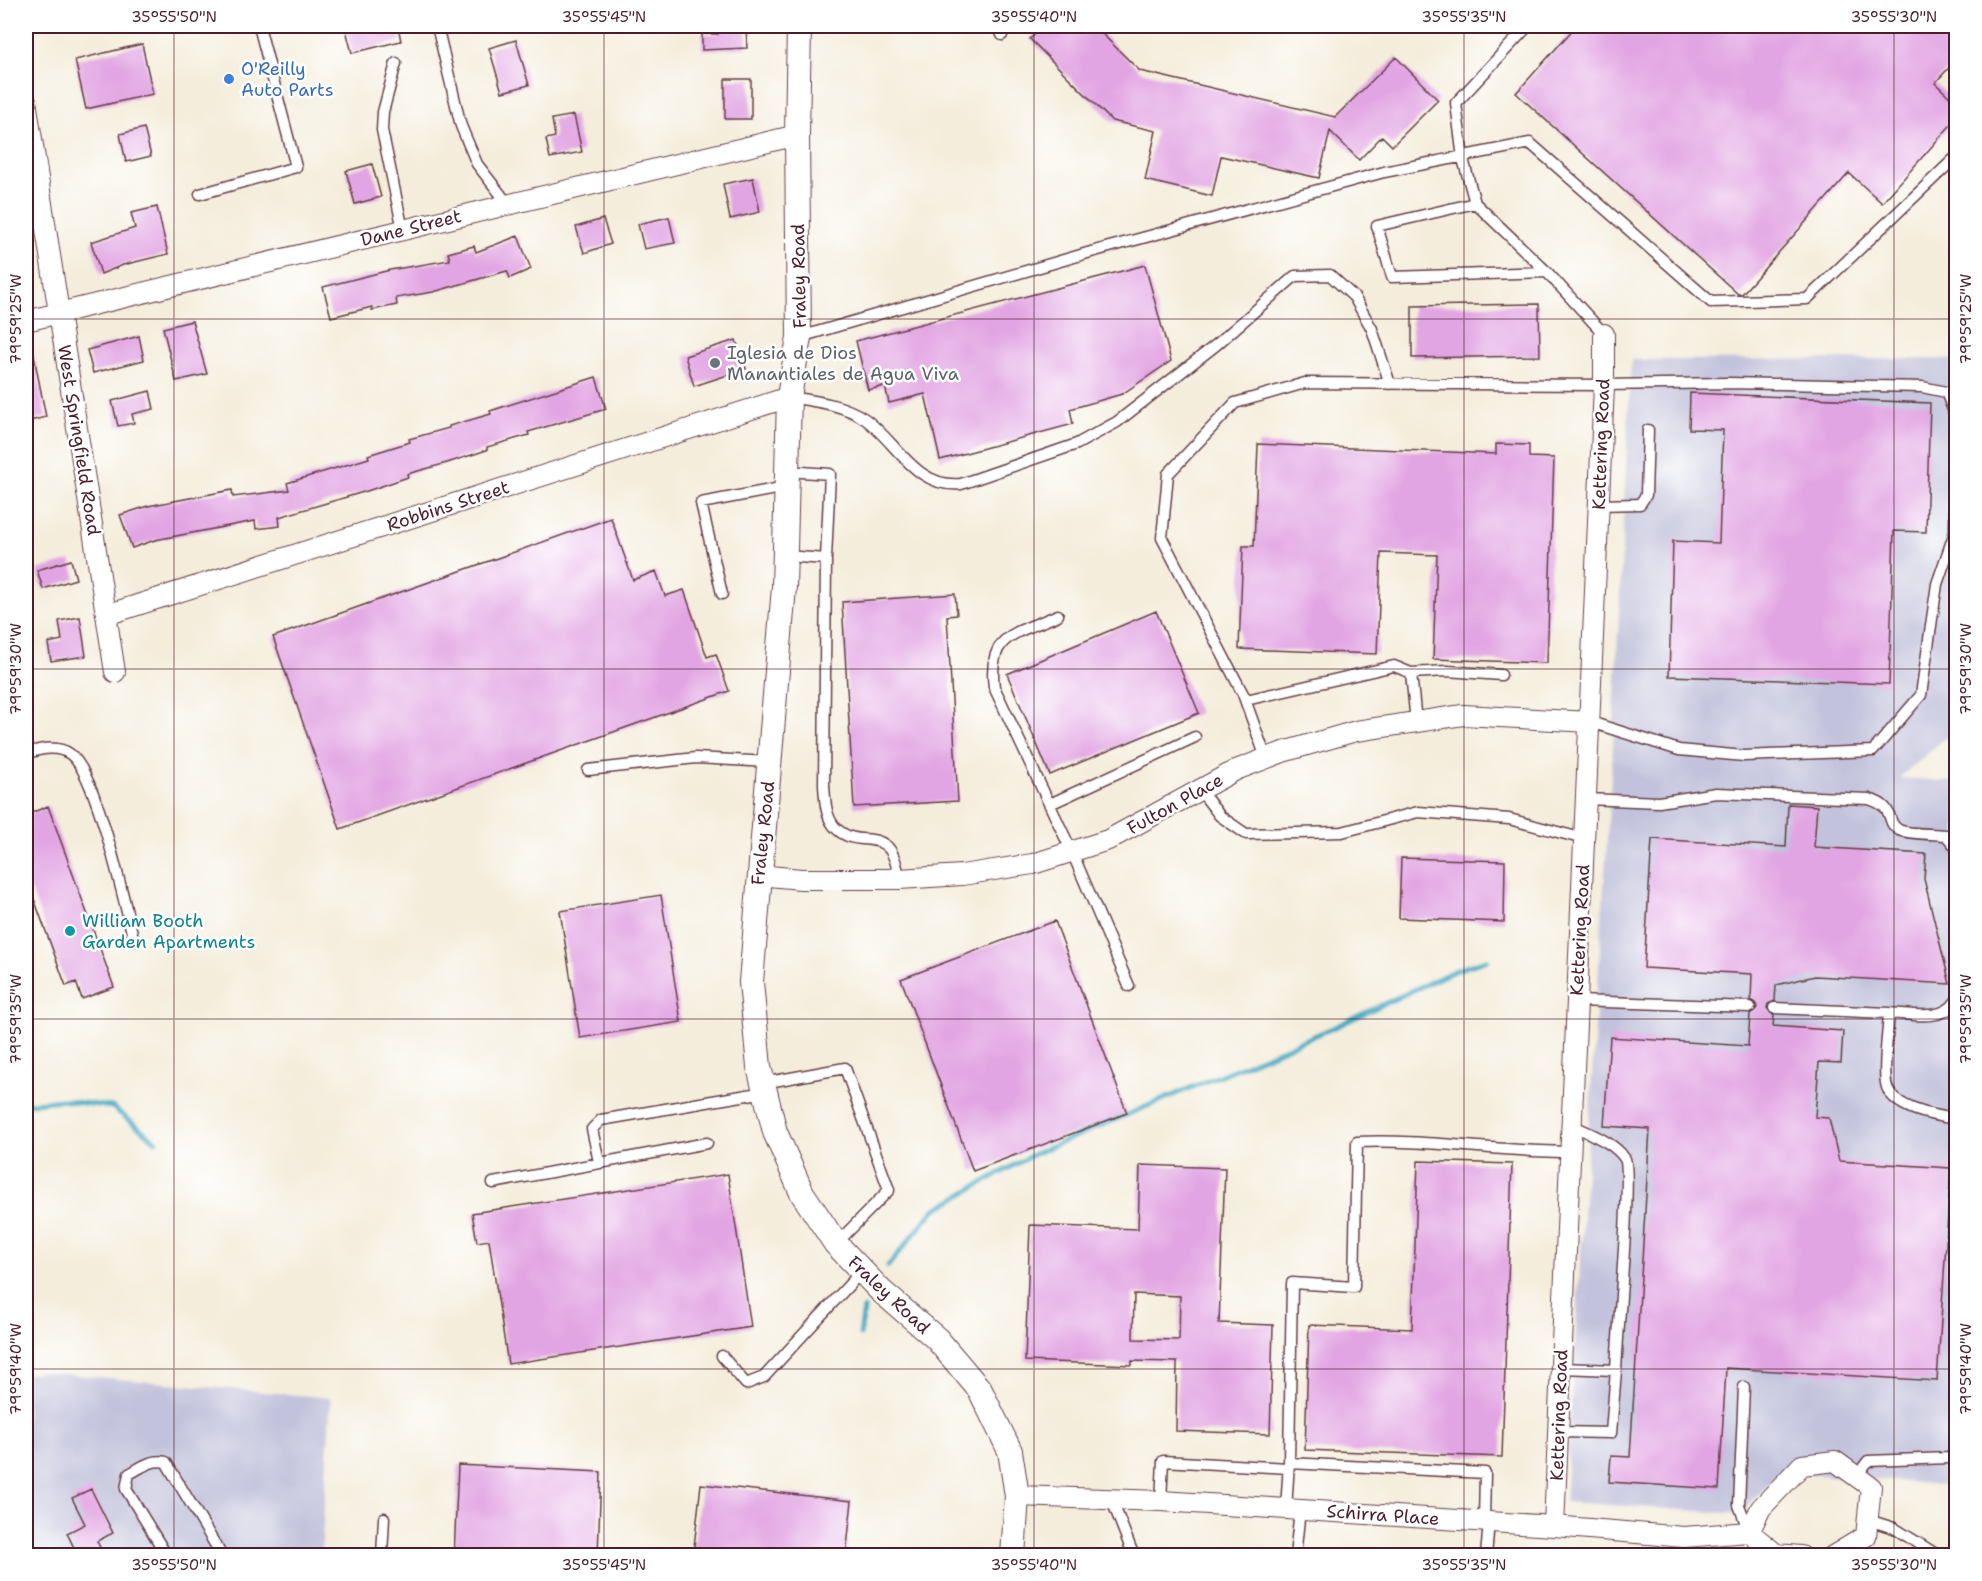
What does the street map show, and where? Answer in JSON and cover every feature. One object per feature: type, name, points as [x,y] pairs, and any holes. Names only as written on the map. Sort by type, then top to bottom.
[{"type":"street","name":"Fraley Road","points":[[799,26],[797,135],[800,337],[789,398],[785,556],[770,762],[750,982],[764,1088],[775,1132],[802,1193],[836,1244],[862,1271],[937,1339],[980,1390],[1010,1451],[1017,1496],[1013,1556]]},
{"type":"street","name":"West Springfield Road","points":[[26,101],[115,672]]},
{"type":"street","name":"Dane Street","points":[[26,321],[797,135]]},
{"type":"street","name":"Kettering Road","points":[[1554,1526],[1590,722],[1604,385],[1604,333]]},
{"type":"street","name":"Robbins Street","points":[[106,615],[789,398]]},
{"type":"street","name":"Fulton Place","points":[[758,875],[801,879],[898,879],[962,875],[1033,864],[1108,840],[1236,770],[1266,758],[1356,731],[1463,715],[1590,722]]},
{"type":"street","points":[[1801,1556],[1776,1554],[1749,1532],[1761,1508],[1802,1465],[1835,1461],[1871,1487],[1866,1536],[1839,1554]]},
{"type":"street","name":"Schirra Place","points":[[1017,1496],[1111,1498],[1293,1509],[1486,1521],[1684,1537],[1749,1532]]},
{"type":"lane","points":[[200,194],[296,167],[259,26]]},
{"type":"lane","points":[[437,26],[461,126],[477,164],[508,204]]},
{"type":"lane","points":[[1528,26],[1455,103],[1463,159],[1475,203],[1547,272],[1604,333]]},
{"type":"lane","points":[[396,63],[383,112],[382,130],[403,230]]},
{"type":"lane","points":[[800,337],[1091,252],[1384,172],[1463,159],[1530,143],[1711,302],[1807,298],[1956,157]]},
{"type":"lane","points":[[1475,203],[1377,226],[1392,277],[1547,272]]},
{"type":"lane","points":[[789,398],[829,403],[864,419],[911,467],[949,486],[961,484],[1077,444],[1117,422],[1216,345],[1295,276],[1330,275],[1354,297],[1372,330],[1390,384]]},
{"type":"lane","points":[[1266,758],[1246,700],[1162,538],[1168,474],[1235,403],[1305,383],[1604,385],[1741,383],[1922,387],[1946,392],[1956,417],[1955,532],[1937,584],[1921,695],[1873,751],[1744,756],[1679,750],[1590,722]]},
{"type":"lane","points":[[1599,505],[1631,506],[1640,504],[1646,495],[1648,430]]},
{"type":"lane","points":[[722,594],[701,503],[787,479],[830,474],[826,559],[824,785],[827,812],[834,826],[849,836],[874,840],[889,847],[896,859],[898,879]]},
{"type":"lane","points":[[785,556],[826,559]]},
{"type":"lane","points":[[1058,615],[1005,639],[997,646],[991,665],[994,687],[1072,852],[1129,986]]},
{"type":"lane","points":[[1246,700],[1394,666],[1411,674],[1447,671],[1501,675]]},
{"type":"lane","points":[[1411,674],[1416,722]]},
{"type":"lane","points":[[1050,804],[1195,737]]},
{"type":"lane","points":[[26,754],[51,748],[71,754],[83,772],[102,819],[134,941]]},
{"type":"lane","points":[[588,770],[696,758],[770,762]]},
{"type":"lane","points":[[1200,790],[1220,816],[1246,834],[1342,832],[1418,812],[1509,819],[1584,839]]},
{"type":"lane","points":[[1586,799],[1659,802],[1716,793],[1869,799],[1883,803],[1890,812],[1894,826],[1901,832],[1946,835],[1956,847]]},
{"type":"lane","points":[[1774,1008],[1942,1014],[1952,1008],[1956,1000]]},
{"type":"lane","points":[[1577,1001],[1750,1007]]},
{"type":"lane","points":[[1889,1013],[1886,1085],[1895,1099],[1914,1110],[1956,1119]]},
{"type":"lane","points":[[599,1161],[592,1129],[601,1120],[764,1088],[845,1068],[889,1190],[836,1244]]},
{"type":"lane","points":[[1558,1432],[1611,1434],[1627,1162],[1618,1150],[1572,1125]]},
{"type":"lane","points":[[1295,1556],[1288,1465],[1292,1283],[1354,1287],[1357,1142],[1402,1140],[1514,1152],[1571,1152]]},
{"type":"lane","points":[[493,1184],[599,1161],[706,1143]]},
{"type":"lane","points":[[722,1356],[746,1384],[764,1377],[862,1271]]},
{"type":"lane","points":[[1561,1368],[1616,1370]]},
{"type":"lane","points":[[1744,1387],[1738,1505],[1749,1532]]},
{"type":"lane","points":[[1856,1477],[1868,1461],[1949,1458],[1956,1454]]},
{"type":"lane","points":[[1161,1501],[1163,1461],[1485,1473],[1486,1556]]},
{"type":"lane","points":[[167,1556],[126,1489],[129,1474],[149,1462],[166,1462],[222,1556]]},
{"type":"lane","points":[[1111,1498],[1133,1554],[1151,1556]]},
{"type":"lane","points":[[382,1556],[384,1518]]},
{"type":"lane","points":[[1868,1520],[1894,1528],[1939,1556]]},
{"type":"shaded area","points":[[1956,359],[1956,729],[1899,778],[1956,782],[1956,1486],[1779,1472],[1741,1514],[1565,1502],[1612,760],[1631,360]]},
{"type":"shaded area","points":[[41,1372],[331,1398],[321,1555],[26,1555],[26,1374]]},
{"type":"building","points":[[345,26],[398,26],[401,41],[352,53]]},
{"type":"building","points":[[717,26],[746,26],[747,48],[702,50],[702,34],[718,34]]},
{"type":"building","points":[[1043,26],[1094,26],[1140,71],[1335,117],[1396,57],[1438,100],[1392,146],[1382,136],[1359,160],[1330,131],[1319,178],[1221,156],[1212,196],[1145,180],[1156,131],[1112,121],[1030,39]]},
{"type":"building","points":[[1576,26],[1956,26],[1956,60],[1935,83],[1956,103],[1956,119],[1882,203],[1849,173],[1742,294],[1738,294],[1516,93]]},
{"type":"building","points":[[516,40],[529,85],[502,92],[489,48]]},
{"type":"building","points":[[142,44],[153,94],[86,109],[75,60]]},
{"type":"building","points":[[725,79],[751,79],[751,119],[725,119]]},
{"type":"building","points":[[574,115],[582,152],[550,158],[546,139],[555,137],[552,119]]},
{"type":"building","points":[[144,128],[151,156],[126,162],[120,134]]},
{"type":"building","points":[[372,164],[381,197],[355,204],[346,171]]},
{"type":"building","points":[[753,178],[760,212],[730,219],[723,184]]},
{"type":"building","points":[[157,207],[168,254],[123,265],[101,274],[91,242],[135,228],[131,213]]},
{"type":"building","points":[[669,217],[675,243],[644,249],[638,224]]},
{"type":"building","points":[[603,219],[611,244],[584,253],[576,227]]},
{"type":"building","points":[[518,236],[531,269],[510,278],[507,271],[433,292],[396,298],[397,305],[372,310],[372,307],[331,317],[323,287],[390,270],[450,260],[448,253],[474,246],[476,252]]},
{"type":"building","points":[[1145,265],[1171,361],[1122,394],[1070,409],[1073,424],[940,460],[925,394],[889,403],[885,386],[868,390],[856,341]]},
{"type":"building","points":[[1539,304],[1540,356],[1412,358],[1412,306]]},
{"type":"building","points":[[192,321],[207,374],[176,381],[163,328]]},
{"type":"building","points":[[139,336],[144,360],[93,373],[87,350]]},
{"type":"building","name":"Iglesia de Dios Manantiales de Agua Viva","points":[[736,340],[746,369],[694,386],[685,356]]},
{"type":"building","points":[[33,351],[46,417],[26,422],[26,352]]},
{"type":"building","points":[[596,377],[606,409],[528,432],[529,435],[407,474],[408,477],[367,491],[279,517],[280,526],[256,529],[255,521],[155,540],[132,548],[120,515],[148,506],[232,490],[233,497],[289,490],[287,483],[369,458],[368,455],[410,442],[409,439],[449,428],[449,426],[491,414],[490,411]]},
{"type":"building","points":[[150,391],[154,409],[132,414],[134,423],[118,426],[112,401]]},
{"type":"building","points":[[1690,393],[1930,403],[1926,532],[1894,531],[1889,684],[1669,676],[1673,541],[1719,543],[1723,430],[1689,429]]},
{"type":"building","points":[[1258,444],[1496,454],[1496,444],[1529,445],[1529,457],[1554,458],[1547,663],[1433,659],[1437,555],[1381,553],[1377,654],[1239,649],[1243,546],[1254,546]]},
{"type":"building","points":[[611,518],[633,580],[656,571],[665,596],[684,590],[707,657],[716,654],[729,691],[340,829],[273,637]]},
{"type":"building","points":[[71,560],[76,579],[43,589],[37,570]]},
{"type":"building","points":[[955,594],[957,615],[947,616],[958,801],[854,807],[842,602]]},
{"type":"building","points":[[1156,611],[1199,713],[1050,775],[1007,674]]},
{"type":"building","points":[[80,617],[86,656],[51,661],[48,643],[62,640],[59,621]]},
{"type":"building","points":[[1788,804],[1817,806],[1814,847],[1926,854],[1924,879],[1950,984],[1815,976],[1776,985],[1775,1001],[1768,1004],[1767,1008],[1774,1016],[1773,1026],[1843,1031],[1841,1063],[1819,1062],[1815,1117],[1829,1118],[1839,1161],[1951,1168],[1937,1381],[1726,1368],[1719,1489],[1609,1482],[1611,1456],[1630,1457],[1650,1129],[1604,1126],[1610,1037],[1748,1046],[1750,1014],[1757,1008],[1756,1003],[1751,1000],[1752,974],[1644,968],[1652,839],[1786,847]]},
{"type":"building","name":"William Booth Garden Apartments","points":[[48,806],[114,987],[82,999],[76,982],[66,986],[26,877],[26,815]]},
{"type":"building","points":[[1401,858],[1505,861],[1504,922],[1399,918]]},
{"type":"building","points":[[661,895],[681,1022],[580,1038],[560,911]]},
{"type":"building","points":[[1055,921],[1127,1113],[973,1171],[901,979]]},
{"type":"building","points":[[1418,1161],[1512,1164],[1502,1457],[1305,1450],[1309,1325],[1412,1329]]},
{"type":"building","points":[[1140,1165],[1225,1168],[1219,1323],[1273,1325],[1270,1434],[1176,1431],[1177,1362],[1132,1361],[1132,1365],[1025,1361],[1030,1225],[1138,1229]],"holes":[[[1134,1294],[1180,1296],[1179,1340],[1133,1339]]]},
{"type":"building","points":[[728,1174],[751,1327],[508,1364],[489,1240],[477,1242],[472,1213]]},
{"type":"building","points":[[458,1465],[601,1472],[598,1556],[454,1556]]},
{"type":"building","points":[[701,1484],[852,1501],[846,1556],[693,1556]]},
{"type":"building","points":[[91,1489],[113,1533],[97,1541],[104,1556],[78,1556],[67,1533],[85,1524],[72,1498]]},
{"type":"waterway","points":[[888,1266],[934,1210],[1034,1154],[1335,1027],[1456,970],[1487,960]]},
{"type":"waterway","points":[[26,1104],[61,1100],[112,1107],[156,1141]]},
{"type":"waterway","points":[[860,1335],[864,1309]]},
{"type":"place","name":"O'Reilly Auto Parts","points":[[229,79]]},
{"type":"place","name":"Iglesia de Dios Manantiales de Agua Viva","points":[[715,363]]},
{"type":"place","name":"William Booth Garden Apartments","points":[[70,931]]}]
